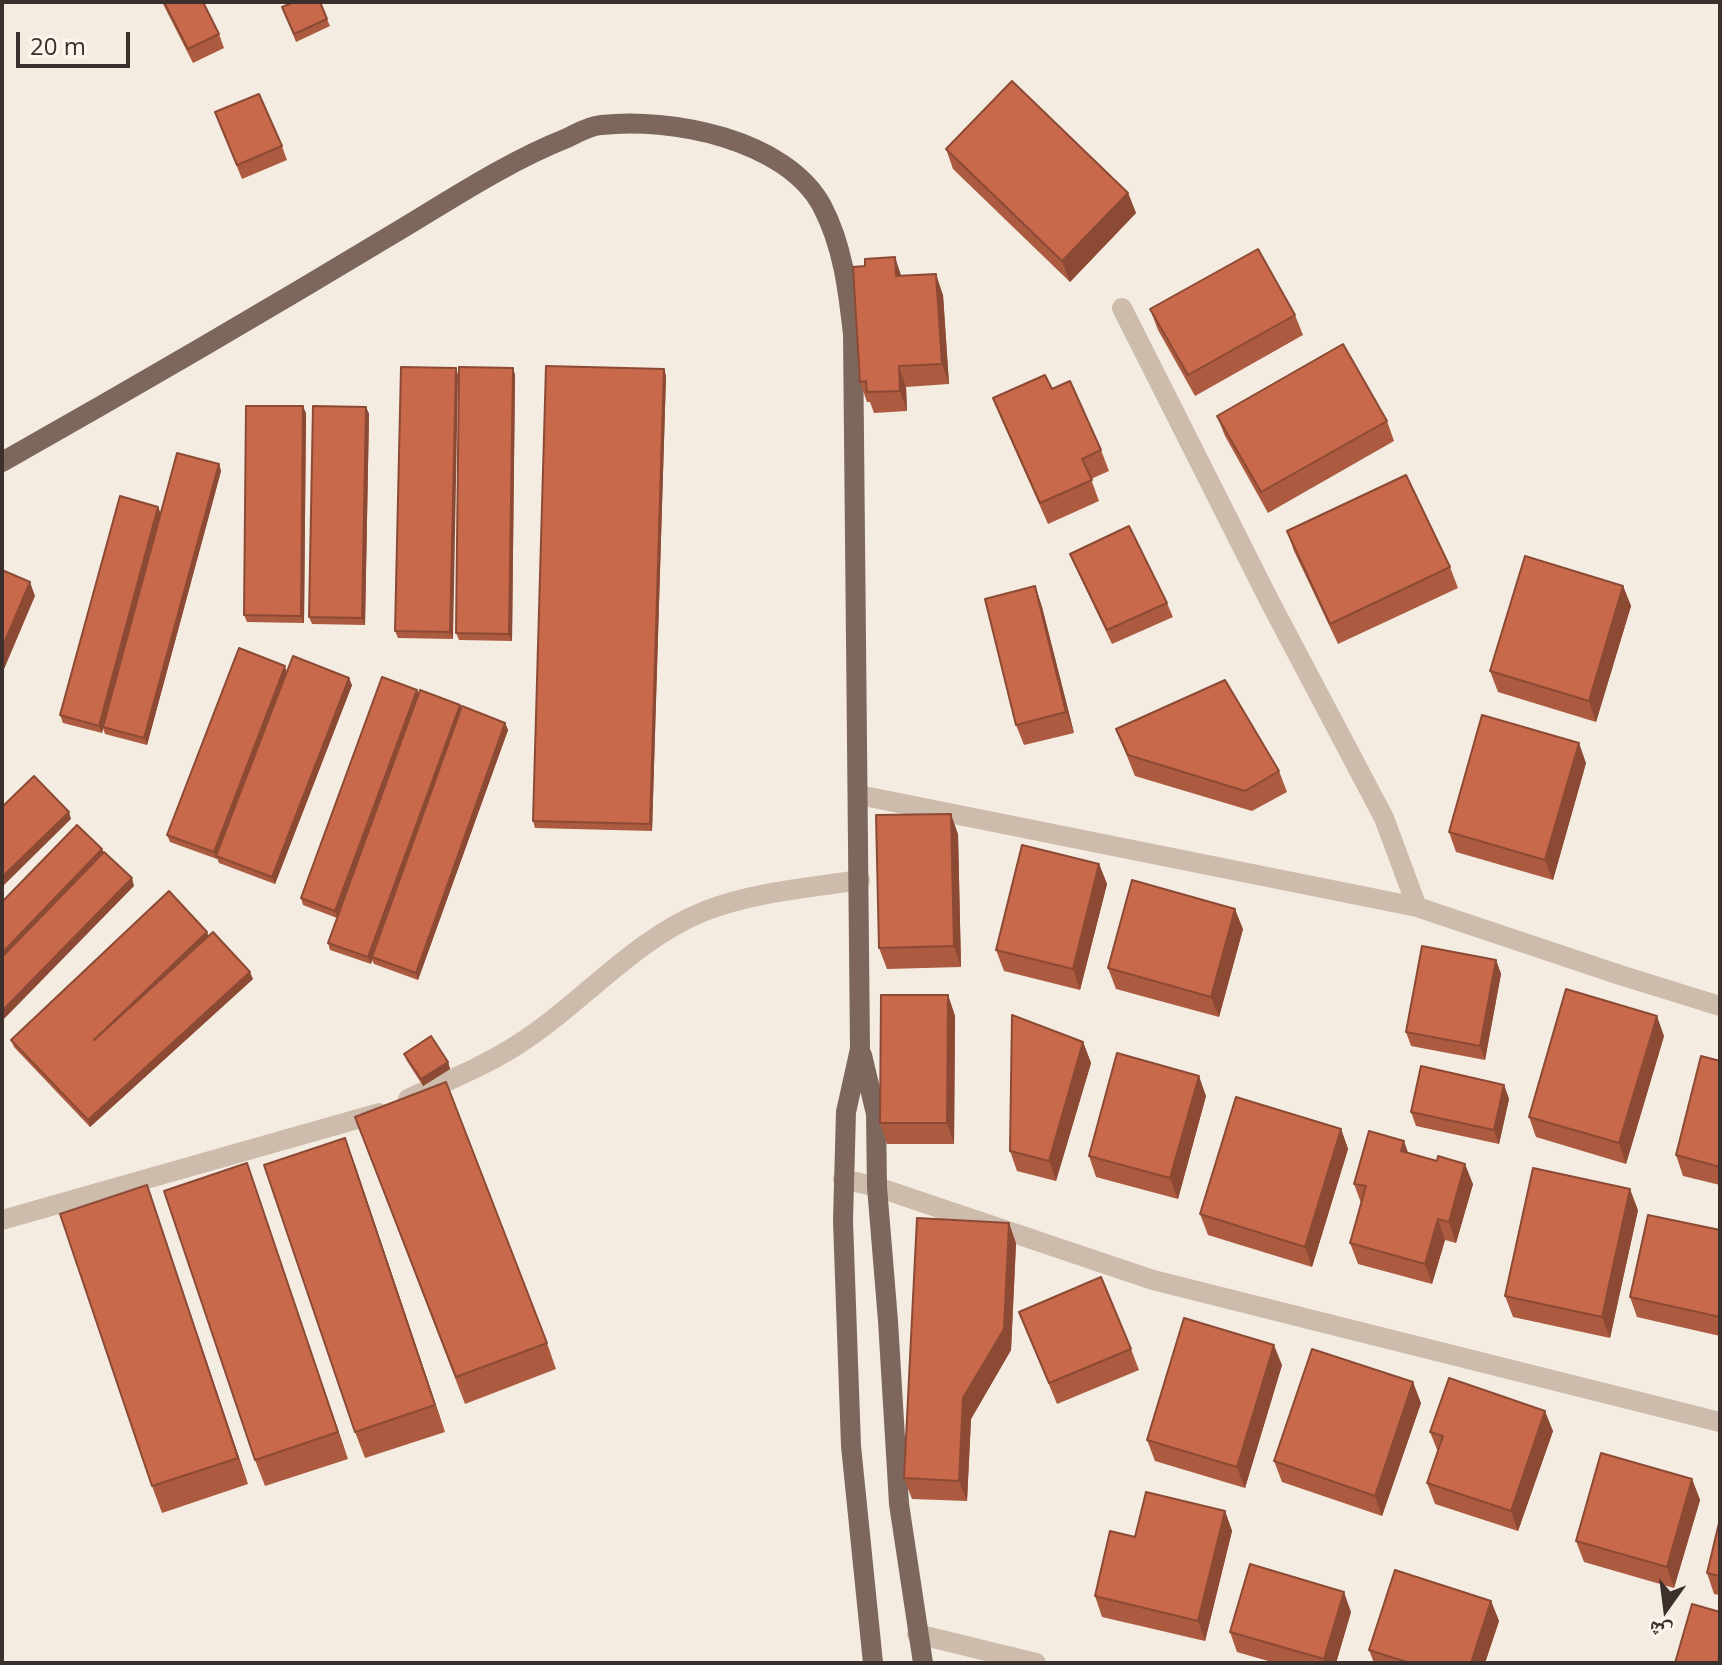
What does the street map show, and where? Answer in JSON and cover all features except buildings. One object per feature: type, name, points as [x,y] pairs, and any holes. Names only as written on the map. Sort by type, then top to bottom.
[{"type":"main road","points":[[2,462],[190,356],[529,153],[598,125],[664,123],[719,136],[763,152],[811,190],[822,207],[846,271],[853,334],[860,1049],[846,1112],[843,1179],[851,1446],[873,1663]]},
{"type":"main road","points":[[860,1049],[876,1114],[877,1187],[899,1504],[923,1663]]},
{"type":"street","points":[[1122,308],[1269,600],[1384,818],[1417,907]]},
{"type":"street","points":[[859,795],[1417,907],[1720,1006]]},
{"type":"street","points":[[2,1220],[371,1117],[517,1046],[593,988],[637,949],[703,912],[756,895],[860,880]]},
{"type":"street","points":[[843,1179],[877,1187],[1153,1280],[1720,1422]]},
{"type":"street","points":[[917,1634],[1036,1663]]}]
